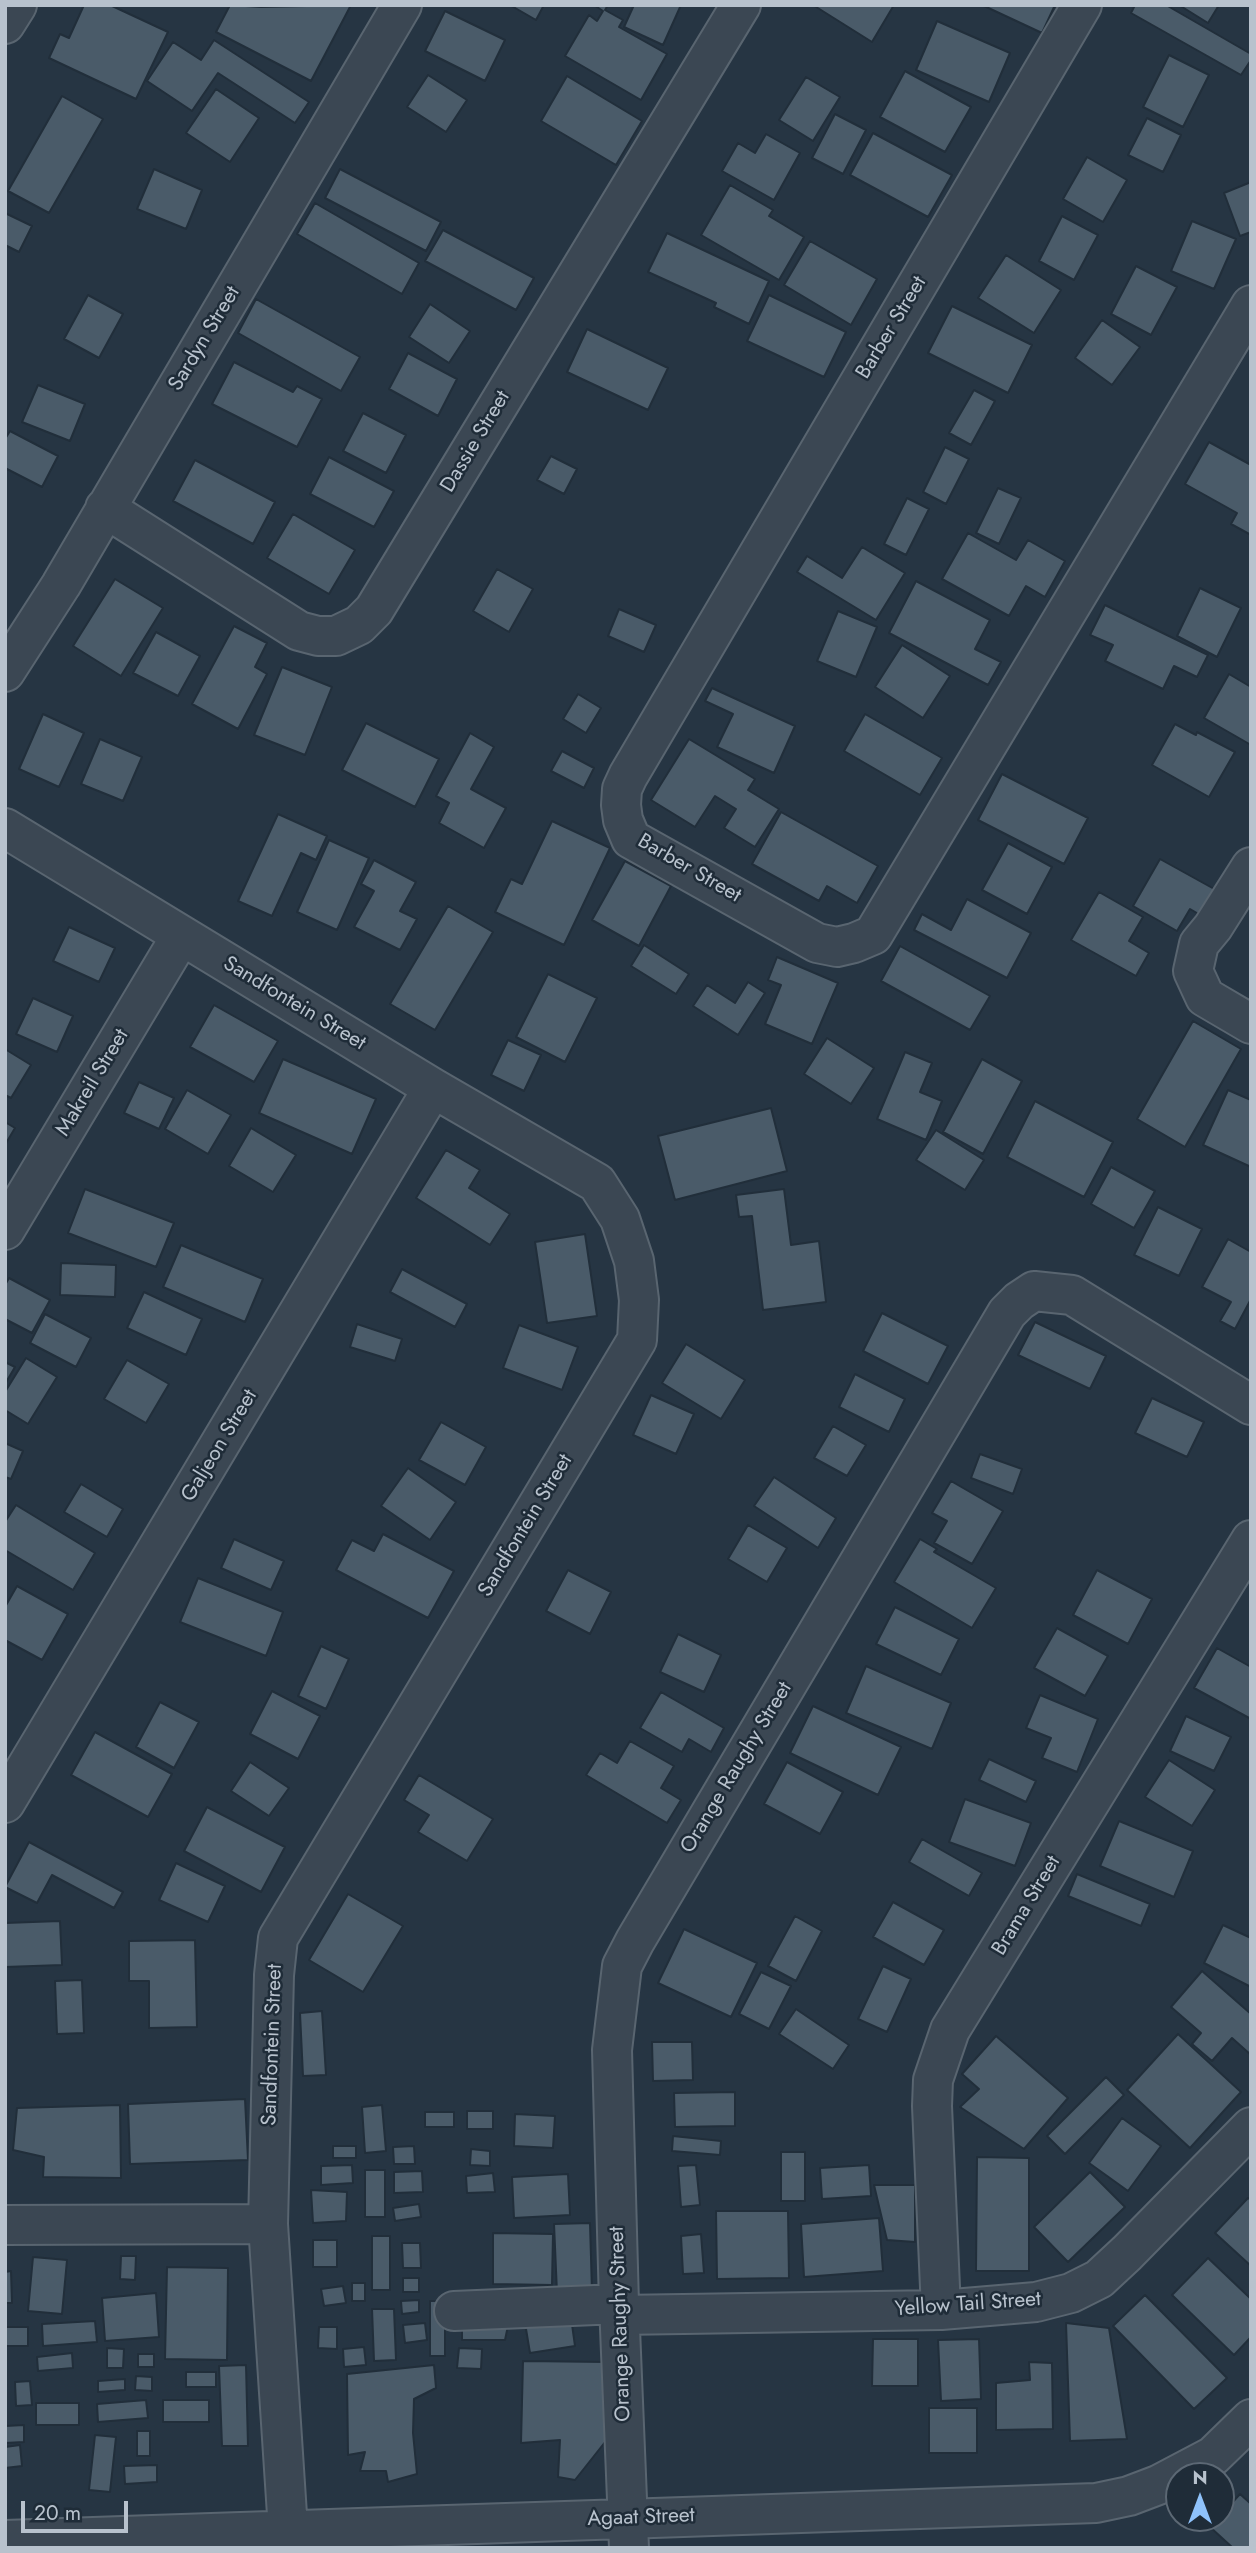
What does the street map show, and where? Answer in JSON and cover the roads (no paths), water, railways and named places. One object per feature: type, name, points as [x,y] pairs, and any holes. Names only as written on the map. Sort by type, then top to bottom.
[{"type":"street","points":[[5,24],[17,5]]},
{"type":"street","name":"Sardyn Street","points":[[5,672],[61,585],[402,5]]},
{"type":"street","name":"Dassie Street","points":[[105,509],[299,631],[318,636],[336,636],[359,625],[382,598],[741,5]]},
{"type":"street","name":"Barber Street","points":[[1082,5],[628,776],[622,789],[621,805],[623,820],[632,839],[817,943],[837,947],[873,935],[1251,305]]},
{"type":"street","name":"Sandfontein Street","points":[[5,828],[433,1088],[597,1183],[621,1219],[634,1261],[639,1300],[637,1340],[278,1938],[274,1975],[268,2224],[288,2530]]},
{"type":"street","points":[[1251,867],[1199,944],[1193,971],[1205,997],[1251,1024]]},
{"type":"street","name":"Makreil Street","points":[[5,1230],[181,936]]},
{"type":"street","name":"Galjeon Street","points":[[5,1802],[433,1088]]},
{"type":"street","name":"Orange Raughy Street","points":[[629,2533],[619,2310],[612,2050],[622,1966],[1007,1313],[1019,1301],[1034,1291],[1072,1295],[1251,1405]]},
{"type":"street","name":"Brama Street","points":[[940,2310],[932,2106],[933,2080],[950,2031],[1251,1540]]},
{"type":"street","name":"Yellow Tail Street","points":[[454,2311],[940,2310],[1036,2302],[1071,2293],[1099,2278],[1251,2127]]},
{"type":"street","points":[[5,2225],[268,2224]]},
{"type":"street","name":"Agaat Street","points":[[5,2540],[288,2530],[629,2533],[1096,2503],[1158,2486],[1213,2456],[1251,2419]]}]
